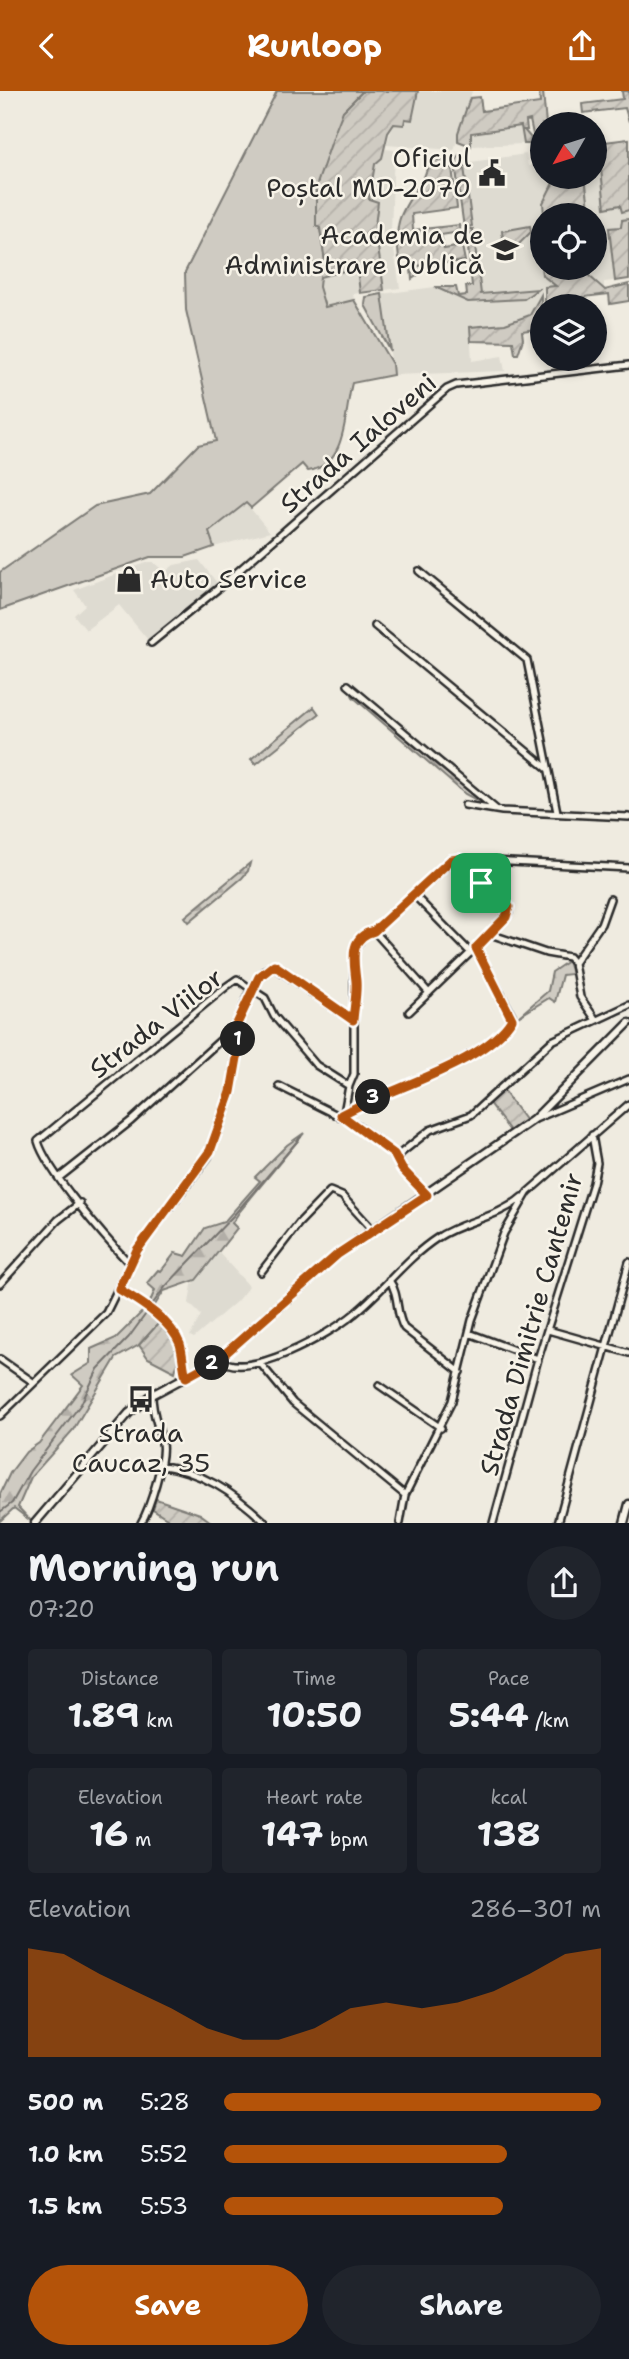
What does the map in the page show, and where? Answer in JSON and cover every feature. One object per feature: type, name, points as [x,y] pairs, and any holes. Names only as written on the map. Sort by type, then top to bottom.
[{"type":"street","name":"Strada Ialoveni","points":[[151,643],[447,390],[456,385],[521,375],[629,365]]},
{"type":"street","points":[[419,571],[527,660],[557,812]]},
{"type":"street","points":[[375,627],[549,770]]},
{"type":"street","points":[[348,685],[497,810]]},
{"type":"street","points":[[465,805],[497,810],[629,817]]},
{"type":"street","points":[[409,1012],[491,933],[509,912],[509,907],[466,870],[460,859]]},
{"type":"street","points":[[343,1114],[354,1074],[355,947],[363,935],[374,931],[451,860],[629,868]]},
{"type":"street","points":[[343,1114],[376,1096],[483,1049],[512,1019],[473,951],[413,894]]},
{"type":"street","points":[[573,963],[601,924],[610,899]]},
{"type":"street","points":[[374,931],[429,993]]},
{"type":"street","points":[[491,933],[506,942],[566,956],[573,963],[578,991],[596,1020]]},
{"type":"street","points":[[349,1086],[316,1065],[274,1016],[265,998],[251,989],[265,970],[274,965],[353,1020]]},
{"type":"street","name":"Strada Viilor","points":[[60,1177],[131,1121],[236,1026],[251,989],[237,979],[227,986],[38,1141],[44,1157],[108,1241],[130,1263]]},
{"type":"street","points":[[396,1157],[430,1130],[471,1115],[552,1041],[629,1005]]},
{"type":"street","points":[[35,1523],[121,1420],[152,1395],[219,1359],[322,1266],[533,1120],[629,1023]]},
{"type":"street","points":[[0,1416],[94,1327],[119,1289],[130,1263],[210,1151],[231,1092],[238,1052],[236,1026]]},
{"type":"street","points":[[533,1120],[629,1079]]},
{"type":"street","points":[[279,1086],[343,1114],[396,1157],[402,1169],[427,1195]]},
{"type":"street","points":[[219,1359],[232,1365],[260,1363],[321,1336],[354,1315],[435,1239],[505,1210],[629,1104]]},
{"type":"street","name":"Strada Dimitrie Cantemir","points":[[493,1523],[538,1359],[596,1173],[592,1135]]},
{"type":"street","points":[[261,1272],[299,1223],[330,1191],[342,1196],[373,1230]]},
{"type":"street","points":[[400,1523],[405,1495],[441,1428],[460,1371],[469,1333],[504,1233],[527,1192]]},
{"type":"street","points":[[0,1284],[58,1220],[80,1203]]},
{"type":"street","points":[[558,1523],[629,1262]]},
{"type":"street","points":[[390,1280],[397,1295],[404,1328],[460,1371]]},
{"type":"street","points":[[119,1289],[151,1311],[179,1341],[186,1377]]},
{"type":"street","points":[[548,1330],[629,1353]]},
{"type":"street","points":[[469,1333],[538,1359]]},
{"type":"street","points":[[0,1359],[33,1382]]},
{"type":"street","points":[[260,1363],[293,1403],[405,1495]]},
{"type":"street","points":[[379,1385],[441,1428]]},
{"type":"street","points":[[141,1523],[152,1499],[163,1446],[153,1418],[152,1395]]},
{"type":"street","points":[[158,1465],[190,1471],[223,1487],[265,1522]]},
{"type":"street","points":[[624,1523],[629,1504]]},
{"type":"shaded area","points":[[418,91],[472,91],[454,150],[386,145],[394,124],[404,125],[405,119],[412,120]]},
{"type":"shaded area","points":[[522,126],[524,144],[471,146],[470,133]]},
{"type":"shaded area","points":[[629,139],[629,279],[604,282],[604,289],[597,286],[545,287],[541,294],[530,294],[530,315],[505,324],[470,327],[472,361],[502,356],[505,371],[393,375],[382,294],[435,287],[468,302],[474,301],[465,231],[473,228],[464,163],[526,154],[530,189],[607,189],[607,142]]},
{"type":"shaded area","points":[[385,149],[394,150],[391,231],[400,288],[384,290],[375,226],[378,202],[369,199],[368,189],[375,164],[382,158]]},
{"type":"shaded area","points":[[358,267],[360,293],[353,294],[354,300],[324,307],[319,287],[320,277]]},
{"type":"shaded area","points":[[246,503],[270,532],[214,547],[209,532]]},
{"type":"shaded area","points":[[199,560],[217,583],[148,640],[119,605],[86,630],[74,615],[85,605],[74,590],[148,562],[153,562],[165,572],[174,565]]},
{"type":"shaded area","points":[[219,1253],[249,1286],[237,1301],[194,1338],[190,1336],[201,1315],[189,1303],[192,1285]]},
{"type":"green space","points":[[277,91],[363,91],[343,111],[320,228],[327,275],[320,277],[319,287],[325,307],[354,300],[392,364],[393,375],[352,383],[342,436],[331,459],[321,467],[308,471],[302,464],[251,508],[246,503],[209,532],[214,547],[185,557],[150,557],[0,610],[0,572],[95,506],[150,494],[198,445],[216,441],[186,310],[185,272]]},
{"type":"green space","points":[[363,91],[418,91],[412,120],[405,119],[404,125],[394,124],[388,133],[382,158],[375,164],[369,199],[378,202],[375,226],[384,290],[360,293],[357,268],[327,275],[320,228],[316,226],[316,187],[343,111]]},
{"type":"green space","points":[[539,91],[543,92],[545,112],[530,112],[530,120],[526,121],[527,130],[524,130],[530,137],[529,144],[524,144],[521,126],[471,133],[471,146],[458,141],[458,133],[470,98],[480,97],[482,111],[540,103]]},
{"type":"green space","points":[[622,91],[629,91],[629,122],[625,108],[583,112],[582,104],[623,99]]},
{"type":"green space","points":[[629,139],[629,210],[622,212],[620,205],[607,208],[607,203],[604,203],[607,142]]},
{"type":"green space","points":[[459,155],[466,156],[468,163],[464,167],[472,226],[464,228],[455,163]]},
{"type":"green space","points":[[451,159],[457,208],[412,214],[413,230],[459,225],[460,232],[441,235],[444,249],[462,246],[465,261],[418,266],[418,275],[412,279],[410,259],[399,258],[398,224],[431,160]]},
{"type":"green space","points":[[550,189],[587,189],[588,203],[543,203]]},
{"type":"green space","points":[[629,219],[629,279],[615,281],[609,228],[621,227],[622,220]]},
{"type":"green space","points":[[530,226],[530,233],[505,258],[502,231]]},
{"type":"green space","points":[[466,229],[473,229],[481,294],[538,289],[524,299],[468,302],[435,287],[456,287],[458,296],[467,295],[466,286],[472,286]]},
{"type":"green space","points":[[548,280],[594,280],[605,290],[629,284],[629,301],[610,304],[609,294],[545,294],[545,287],[556,286]]},
{"type":"green space","points":[[382,294],[390,351],[365,305],[366,297]]},
{"type":"green space","points":[[530,315],[530,330],[522,331],[523,339],[518,354],[515,354],[513,342],[471,341],[470,327],[505,324]]},
{"type":"green space","points":[[349,688],[490,807],[465,794],[353,697]]},
{"type":"green space","points":[[314,707],[319,714],[256,764],[251,759]]},
{"type":"green space","points":[[250,863],[242,878],[189,922],[185,917]]},
{"type":"green space","points":[[568,961],[572,974],[562,975],[555,1002],[549,998],[518,1017],[548,991],[552,972]]},
{"type":"green space","points":[[503,1090],[526,1121],[511,1132],[489,1103]]},
{"type":"green space","points":[[304,1133],[240,1211],[232,1223],[237,1228],[196,1280],[164,1291],[153,1308],[149,1304],[155,1290],[147,1283],[158,1270],[161,1271],[175,1253],[186,1256],[205,1228],[224,1222],[260,1181],[255,1177],[287,1145]]},
{"type":"green space","points":[[144,1310],[159,1323],[139,1345],[116,1358],[73,1430],[31,1477],[18,1507],[32,1522],[14,1508],[0,1521],[0,1494],[10,1473],[26,1452],[39,1443],[83,1385],[72,1375],[91,1363],[91,1349],[116,1338]]},
{"type":"green space","points":[[159,1323],[177,1351],[175,1372],[148,1358],[139,1345]]},
{"type":"green space","points":[[156,1499],[200,1514],[211,1522],[173,1522],[153,1509]]},
{"type":"waterway","points":[[151,1306],[165,1287],[233,1216],[301,1137]]},
{"type":"waterway","points":[[0,1512],[12,1503],[30,1471],[81,1404],[98,1369],[129,1337],[148,1311]]},
{"type":"place","name":"Oficiul Poștal MD-2070","points":[[492,173]]},
{"type":"place","name":"Academia de Administrare Publică","points":[[505,250]]},
{"type":"place","name":"Auto Service","points":[[129,579]]},
{"type":"place","name":"Strada Caucaz, 35","points":[[141,1399]]},
{"type":"route","points":[[453,859],[460,859],[466,870],[481,883],[510,910],[476,948],[512,1015],[510,1023],[492,1043],[471,1056],[376,1096],[341,1115],[394,1154],[402,1169],[427,1195],[322,1266],[219,1359],[186,1377],[181,1347],[176,1336],[160,1319],[119,1289],[137,1250],[208,1157],[226,1114],[238,1052],[236,1026],[251,989],[265,970],[274,965],[353,1020],[356,982],[353,958],[355,947],[363,935],[374,931],[453,859]]}]
